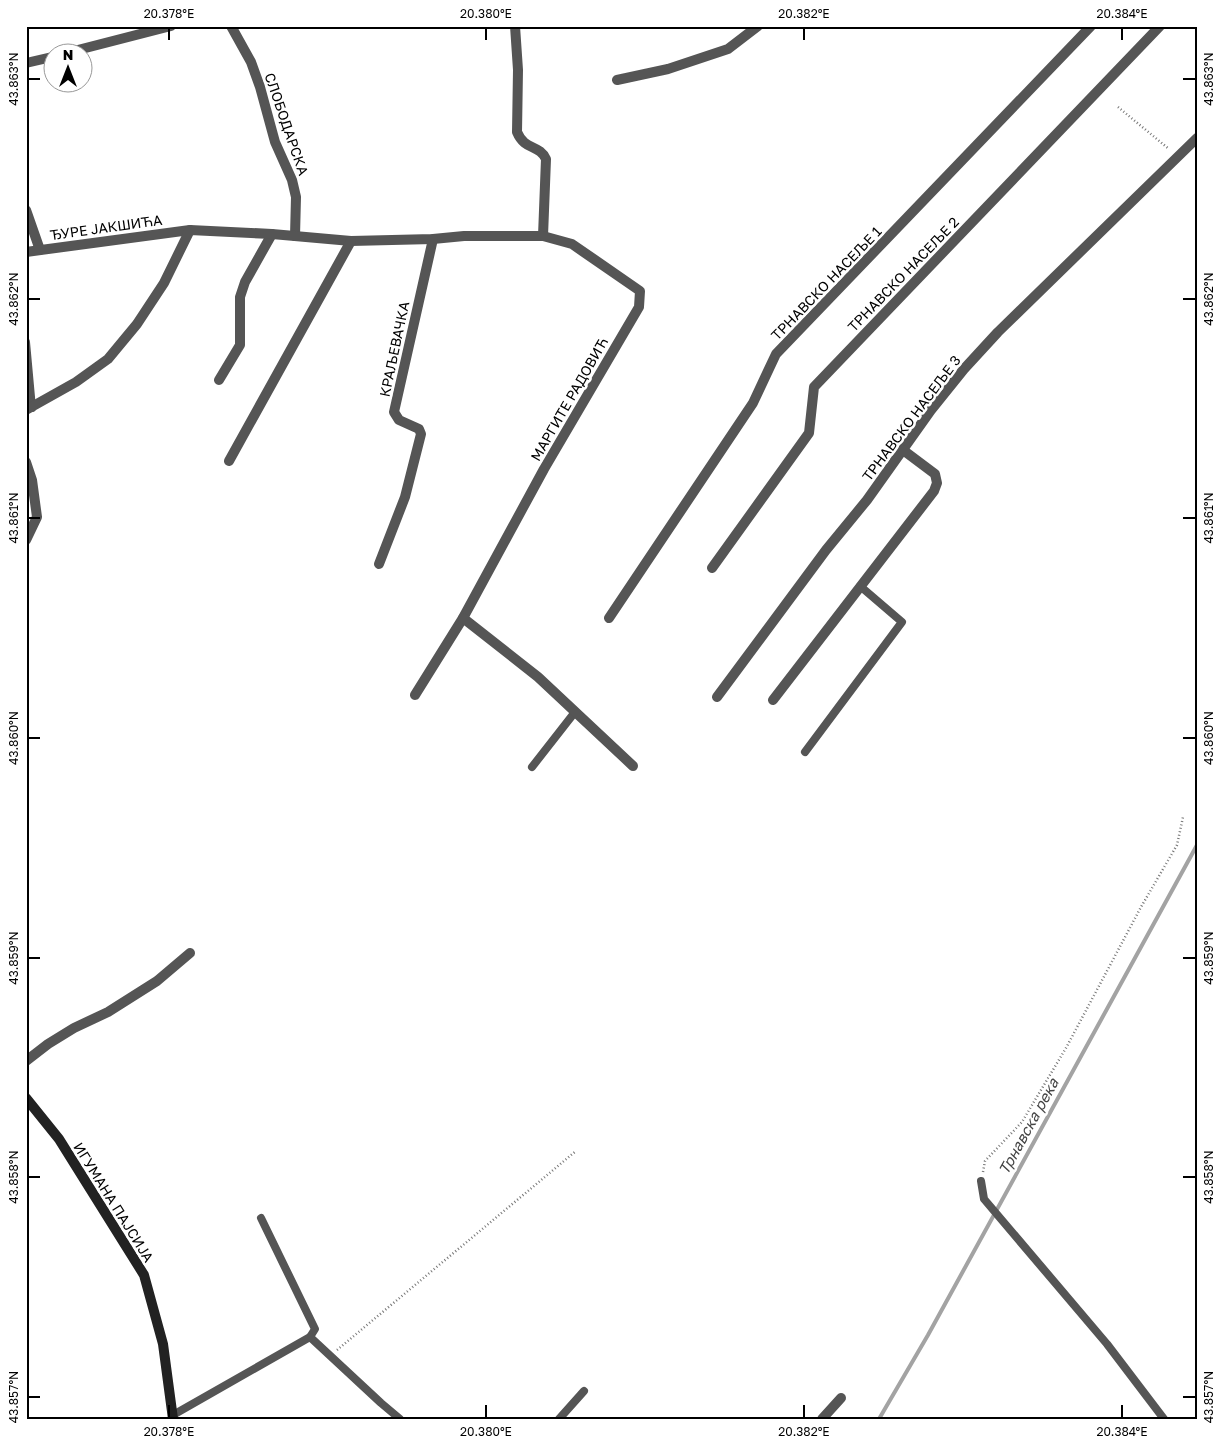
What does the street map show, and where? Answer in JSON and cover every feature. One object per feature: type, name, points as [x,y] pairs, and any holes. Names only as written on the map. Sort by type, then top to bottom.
[{"type":"street","points":[[92,46],[171,26]]},
{"type":"street","name":"СЛОБОДАРСКА","points":[[231,26],[251,62],[275,142],[292,180],[296,197],[295,236]]},
{"type":"street","points":[[516,26],[518,70],[517,132],[526,145],[541,152],[546,159],[543,236]]},
{"type":"street","points":[[617,80],[668,70],[728,49],[758,26]]},
{"type":"street","name":"ТРНАВСКО НАСЕЉЕ 1","points":[[609,618],[753,404],[776,354],[1091,26]]},
{"type":"street","name":"ТРНАВСКО НАСЕЉЕ 2","points":[[712,568],[810,433],[814,387],[1160,26]]},
{"type":"street","points":[[26,63],[42,59]]},
{"type":"street","name":"ТРНАВСКО НАСЕЉЕ 3","points":[[717,697],[826,550],[867,500],[931,410],[964,370],[998,332],[1197,138]]},
{"type":"street","points":[[26,210],[40,250]]},
{"type":"street","points":[[29,409],[76,382],[108,359],[137,324],[164,283],[190,230]]},
{"type":"street","name":"МАРГИТЕ РАДОВИЋ","points":[[190,230],[272,234],[351,241],[433,240],[464,236],[543,236],[572,244],[640,291],[639,307],[544,469],[463,618],[414,695]]},
{"type":"street","name":"ЂУРЕ ЈАКШИЋА","points":[[26,252],[190,230]]},
{"type":"street","points":[[219,380],[240,345],[240,297],[272,234]]},
{"type":"street","name":"КРАЉЕВАЧКА","points":[[379,564],[406,497],[422,434],[419,429],[399,420],[394,412],[433,240]]},
{"type":"street","points":[[229,461],[351,241]]},
{"type":"street","points":[[773,700],[934,491],[937,483],[934,474],[903,450]]},
{"type":"street","points":[[26,462],[32,480],[36,517],[26,540]]},
{"type":"street","points":[[463,618],[538,677],[634,766]]},
{"type":"street","points":[[26,1061],[48,1044],[74,1028],[108,1012],[157,982],[190,953]]},
{"type":"street","name":"ИГУМАНА ПАЈСИЈА","points":[[26,1098],[59,1139],[144,1275],[163,1344],[173,1417]]},
{"type":"street","points":[[822,1419],[841,1398]]},
{"type":"lane","points":[[26,342],[29,409]]},
{"type":"lane","points":[[805,752],[902,622],[860,586]]},
{"type":"lane","points":[[532,767],[575,712]]},
{"type":"lane","points":[[981,1181],[984,1200],[1107,1344],[1164,1419]]},
{"type":"lane","points":[[173,1417],[310,1337],[315,1329],[261,1218]]},
{"type":"lane","points":[[310,1337],[400,1419]]},
{"type":"lane","points":[[559,1419],[584,1391]]},
{"type":"path","points":[[1118,107],[1179,156]]},
{"type":"path","points":[[981,1181],[985,1161],[1022,1122],[1066,1048],[1141,906],[1176,845],[1183,817]]},
{"type":"path","points":[[330,1355],[576,1151]]},
{"type":"waterway","name":"Трнавска река","points":[[879,1419],[928,1335],[1197,845]]}]
